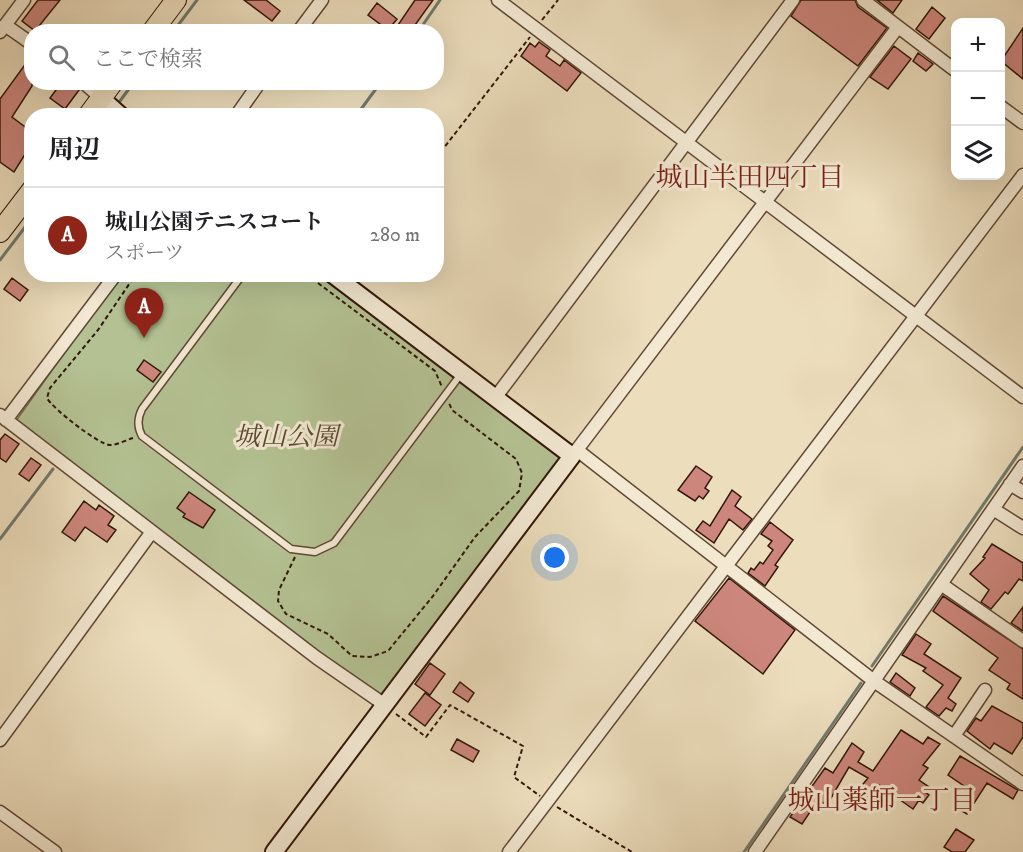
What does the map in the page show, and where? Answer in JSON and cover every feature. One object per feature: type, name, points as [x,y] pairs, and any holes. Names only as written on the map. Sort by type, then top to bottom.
[{"type":"main road","points":[[158,24],[176,0]]},
{"type":"main road","points":[[94,108],[107,90]]},
{"type":"main road","points":[[0,232],[24,200]]},
{"type":"street","points":[[24,0],[3,28],[24,40]]},
{"type":"street","points":[[304,24],[322,0]]},
{"type":"street","points":[[498,0],[1023,397]]},
{"type":"street","points":[[495,398],[793,0]]},
{"type":"street","points":[[862,0],[951,67]]},
{"type":"street","points":[[274,852],[898,27]]},
{"type":"street","points":[[92,90],[112,108]]},
{"type":"street","points":[[242,108],[254,90]]},
{"type":"street","points":[[1005,110],[1023,123]]},
{"type":"street","points":[[509,852],[1023,175]]},
{"type":"street","points":[[110,282],[3,417],[151,533],[317,658],[385,705]]},
{"type":"street","points":[[347,282],[495,398],[574,453],[874,681],[1023,784]]},
{"type":"street","points":[[755,852],[1023,466]]},
{"type":"street","points":[[1010,484],[1023,492]]},
{"type":"street","points":[[993,509],[1023,528]]},
{"type":"street","points":[[0,740],[151,533]]},
{"type":"street","points":[[941,584],[1023,640]]},
{"type":"street","points":[[954,736],[985,690]]},
{"type":"street","points":[[0,812],[55,852]]},
{"type":"lane","points":[[237,282],[142,409],[138,423],[141,435],[298,552],[325,549],[340,536],[462,373]]},
{"type":"path","points":[[444,148],[558,0]]},
{"type":"path","points":[[131,282],[98,330],[50,388],[47,398],[52,408],[78,423],[98,442],[111,445],[141,435]]},
{"type":"path","points":[[298,552],[279,590],[278,601],[286,614],[327,634],[352,656],[370,657],[388,651],[433,596],[475,537],[519,491],[522,473],[516,459],[452,410],[435,371],[317,282]]},
{"type":"path","points":[[385,705],[426,736],[450,705],[523,746],[514,777],[548,802],[632,852]]},
{"type":"green space","name":"城山公園","points":[[115,282],[341,282],[572,456],[385,705],[13,425]]},
{"type":"building","points":[[38,0],[60,0],[41,24],[26,24],[22,21]]},
{"type":"building","points":[[244,0],[266,0],[280,11],[272,21]]},
{"type":"building","points":[[415,0],[433,0],[416,24],[399,24]]},
{"type":"building","points":[[801,0],[855,0],[858,7],[887,28],[858,66],[791,16]]},
{"type":"building","points":[[877,0],[902,0],[893,13]]},
{"type":"building","points":[[377,3],[397,19],[393,24],[380,24],[368,15]]},
{"type":"building","points":[[932,7],[945,18],[929,39],[916,29]]},
{"type":"building","points":[[1023,28],[1023,79],[1005,64],[1005,55]]},
{"type":"building","points":[[539,42],[550,50],[546,56],[560,66],[564,60],[581,73],[567,91],[521,56],[530,43],[535,47]]},
{"type":"building","points":[[894,46],[911,59],[888,89],[870,77]]},
{"type":"building","points":[[918,53],[933,64],[926,71],[913,61]]},
{"type":"building","points":[[24,66],[24,90],[29,90],[12,117],[24,126],[24,156],[14,172],[0,162],[0,99]]},
{"type":"building","points":[[56,90],[79,90],[66,108],[50,98]]},
{"type":"building","points":[[12,278],[28,290],[20,301],[4,289]]},
{"type":"building","points":[[144,360],[161,372],[153,382],[137,370]]},
{"type":"building","points":[[5,434],[19,444],[6,462],[0,458],[0,440]]},
{"type":"building","points":[[31,458],[41,465],[29,481],[19,474]]},
{"type":"building","points":[[696,466],[712,477],[705,488],[709,491],[703,499],[699,496],[695,501],[678,490]]},
{"type":"building","points":[[732,490],[741,497],[735,506],[752,519],[743,530],[729,519],[714,543],[696,530],[703,521],[710,526]]},
{"type":"building","points":[[189,492],[215,510],[203,528],[183,517],[185,514],[177,508]]},
{"type":"building","points":[[84,501],[96,510],[99,505],[114,516],[108,525],[116,530],[107,542],[85,527],[75,541],[62,532]]},
{"type":"building","points":[[770,522],[793,540],[775,565],[778,567],[765,586],[748,573],[751,568],[754,570],[760,562],[763,564],[773,550],[768,546],[772,541],[761,534]]},
{"type":"building","points":[[992,544],[1023,563],[1023,581],[1019,579],[1008,594],[1005,592],[991,609],[981,602],[989,590],[970,574],[985,558],[983,557]]},
{"type":"building","points":[[729,578],[795,630],[763,674],[695,621]]},
{"type":"building","points":[[943,596],[1023,649],[1023,699],[1007,689],[1010,684],[989,670],[998,658],[933,611]]},
{"type":"building","points":[[1023,607],[1023,631],[1011,623]]},
{"type":"building","points":[[916,634],[931,644],[924,654],[961,678],[948,698],[956,704],[952,711],[946,708],[939,716],[926,707],[943,685],[923,671],[926,668],[902,655]]},
{"type":"building","points":[[430,663],[445,674],[430,695],[415,684]]},
{"type":"building","points":[[896,673],[915,688],[910,696],[890,682]]},
{"type":"building","points":[[460,682],[474,693],[468,702],[453,692]]},
{"type":"building","points":[[425,693],[441,705],[425,726],[409,714]]},
{"type":"building","points":[[992,706],[1023,723],[1023,737],[1012,754],[994,743],[990,749],[967,731],[976,718],[981,721]]},
{"type":"building","points":[[901,730],[923,744],[928,737],[940,744],[923,765],[928,768],[919,780],[929,787],[925,792],[929,795],[923,803],[919,800],[913,809],[879,785],[869,797],[859,789],[868,778],[849,767],[827,805],[818,800],[802,824],[790,817],[825,768],[833,773],[852,743],[864,752],[858,762],[873,771]]},
{"type":"building","points":[[457,739],[479,751],[473,762],[451,750]]},
{"type":"building","points":[[960,756],[1018,790],[1013,799],[987,783],[967,814],[960,810],[970,790],[948,775]]},
{"type":"building","points":[[956,829],[974,840],[965,852],[952,852],[944,847]]},
{"type":"waterway","points":[[179,24],[197,0]]},
{"type":"waterway","points":[[424,24],[440,0]]},
{"type":"waterway","points":[[120,101],[128,90]]},
{"type":"waterway","points":[[362,108],[375,90]]},
{"type":"waterway","points":[[0,260],[24,228]]},
{"type":"waterway","points":[[872,666],[1023,447]]},
{"type":"waterway","points":[[0,539],[53,469]]},
{"type":"waterway","points":[[744,852],[861,683]]},
{"type":"place","name":"城山公園テニスコート","points":[[144,338]]},
{"type":"district","name":"城山半田四丁目","points":[[750,177]]},
{"type":"district","name":"城山薬師一丁目","points":[[882,800]]}]
